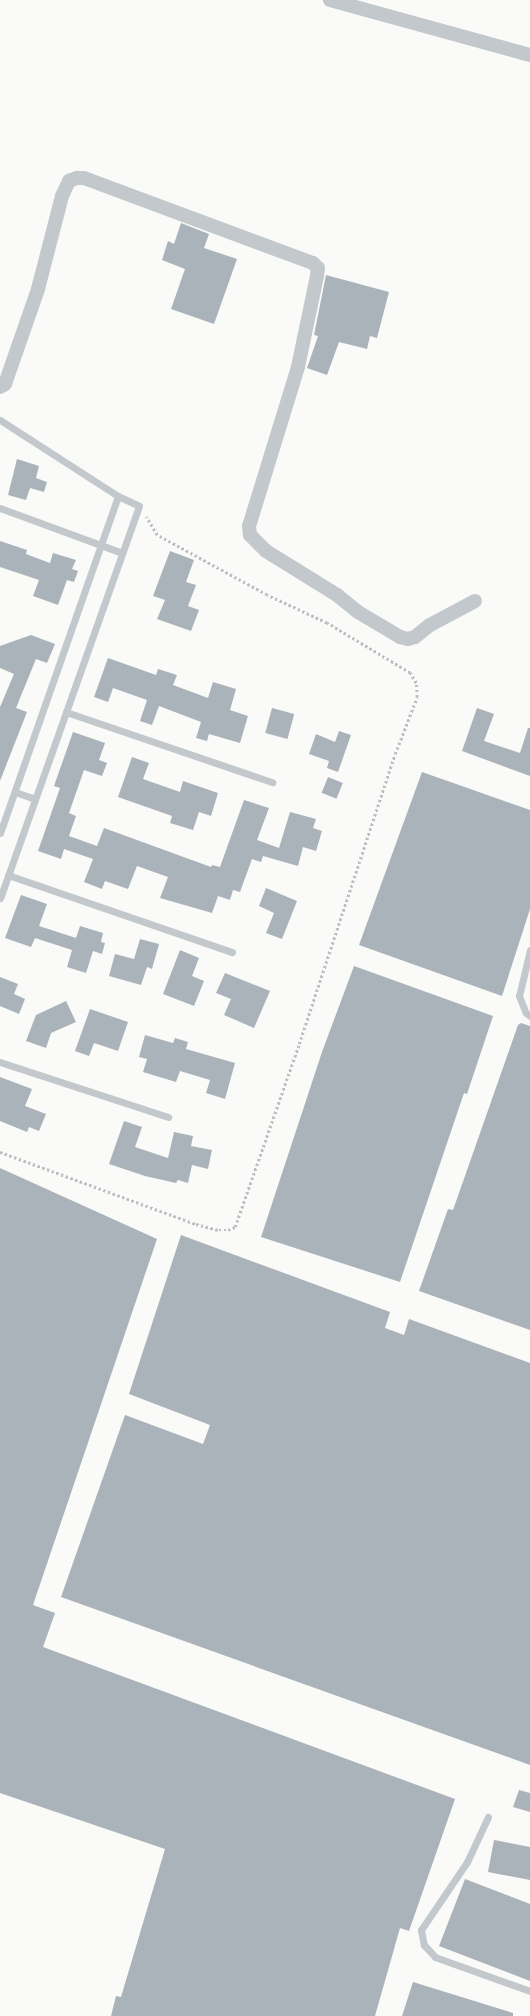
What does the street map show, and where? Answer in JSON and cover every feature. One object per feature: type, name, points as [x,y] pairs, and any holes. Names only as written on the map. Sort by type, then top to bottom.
[{"type":"street","points":[[330,0],[530,55]]},
{"type":"street","points":[[0,387],[5,384],[38,290],[62,196],[69,181],[84,178],[313,263],[318,268],[317,276],[298,368],[249,526],[250,535],[266,551],[337,595],[358,612],[400,637],[408,639],[415,637],[430,625],[475,601]]},
{"type":"lane","points":[[0,420],[118,496],[139,506],[0,898]]},
{"type":"lane","points":[[0,833],[118,496]]},
{"type":"lane","points":[[0,508],[122,553]]},
{"type":"lane","points":[[66,712],[272,782]]},
{"type":"lane","points":[[15,792],[35,799]]},
{"type":"lane","points":[[8,875],[232,952]]},
{"type":"lane","points":[[530,950],[519,996],[526,1013],[530,1016]]},
{"type":"lane","points":[[0,1062],[168,1117]]},
{"type":"lane","points":[[488,1817],[467,1862],[421,1930],[424,1945],[435,1957],[530,1991]]},
{"type":"path","points":[[0,1152],[196,1224],[219,1230],[228,1230],[235,1227],[296,1053],[395,754],[417,697],[416,683],[410,673],[327,623],[267,596],[157,534],[139,506]]},
{"type":"building","points":[[181,223],[209,234],[204,248],[237,259],[214,324],[171,309],[185,269],[162,260],[168,241],[174,244]]},
{"type":"building","points":[[326,275],[389,292],[377,338],[370,336],[367,349],[339,342],[327,375],[307,368],[318,336],[314,335]]},
{"type":"building","points":[[17,459],[39,466],[36,478],[47,482],[44,492],[30,488],[26,500],[8,495]]},
{"type":"building","points":[[0,541],[27,550],[26,554],[50,563],[53,553],[76,560],[72,569],[78,571],[74,582],[67,580],[58,605],[33,596],[39,580],[0,567]]},
{"type":"building","points":[[170,551],[194,560],[186,582],[196,585],[188,606],[199,610],[191,631],[157,619],[165,600],[153,596]]},
{"type":"building","points":[[31,635],[55,644],[47,663],[36,659],[16,708],[27,712],[0,781],[0,707],[14,674],[0,668],[0,646]]},
{"type":"building","points":[[108,658],[156,675],[158,669],[177,675],[173,685],[208,698],[213,682],[236,689],[230,710],[248,716],[240,743],[209,734],[207,741],[196,738],[201,722],[159,706],[152,725],[140,721],[147,700],[113,688],[108,702],[94,697]]},
{"type":"building","points":[[272,708],[294,714],[287,739],[265,733]]},
{"type":"building","points":[[477,708],[494,714],[484,741],[520,753],[528,728],[530,728],[530,776],[462,751]]},
{"type":"building","points":[[339,731],[351,735],[338,772],[327,768],[329,761],[309,754],[316,734],[335,742]]},
{"type":"building","points":[[73,732],[105,743],[99,760],[107,763],[102,776],[84,770],[69,813],[76,816],[69,836],[97,846],[104,828],[211,867],[212,865],[220,867],[244,800],[269,808],[257,840],[279,848],[290,812],[316,819],[313,828],[322,831],[316,851],[303,847],[298,866],[263,856],[261,862],[252,859],[240,892],[233,890],[230,900],[218,896],[212,913],[160,898],[168,877],[137,866],[128,889],[105,881],[102,889],[84,882],[93,859],[64,849],[61,859],[38,851],[60,788],[54,786]]},
{"type":"building","points":[[132,757],[149,763],[143,779],[180,792],[183,781],[218,793],[211,816],[199,812],[193,830],[170,823],[172,816],[118,797]]},
{"type":"building","points":[[422,772],[530,810],[530,909],[502,996],[359,945]]},
{"type":"building","points":[[328,777],[343,783],[336,799],[322,793]]},
{"type":"building","points":[[266,888],[297,901],[282,939],[266,933],[274,913],[259,906]]},
{"type":"building","points":[[21,895],[47,904],[39,926],[76,938],[80,926],[103,933],[101,942],[105,943],[102,954],[93,951],[86,973],[67,967],[72,950],[35,938],[31,947],[5,938]]},
{"type":"building","points":[[140,939],[159,944],[152,969],[147,967],[141,985],[109,976],[115,954],[134,959]]},
{"type":"building","points":[[180,950],[199,958],[192,976],[204,981],[194,1006],[163,994]]},
{"type":"building","points":[[354,966],[493,1016],[467,1094],[464,1093],[400,1282],[261,1237],[322,1052]]},
{"type":"building","points":[[225,973],[270,991],[254,1028],[224,1015],[231,999],[216,993]]},
{"type":"building","points":[[0,977],[18,984],[14,994],[25,999],[19,1014],[0,1006]]},
{"type":"building","points":[[66,1001],[76,1022],[51,1033],[46,1048],[26,1041],[36,1015]]},
{"type":"building","points":[[90,1009],[128,1022],[118,1051],[94,1043],[89,1056],[75,1051]]},
{"type":"building","points":[[521,1023],[530,1026],[530,1330],[419,1291],[448,1209],[453,1210],[518,1025]]},
{"type":"building","points":[[145,1035],[173,1043],[175,1038],[188,1042],[186,1049],[235,1063],[225,1099],[206,1093],[210,1080],[180,1071],[176,1082],[143,1072],[147,1059],[139,1057]]},
{"type":"building","points":[[0,1077],[32,1089],[25,1106],[46,1114],[39,1131],[29,1127],[27,1132],[0,1121]]},
{"type":"building","points":[[124,1121],[142,1127],[135,1147],[168,1158],[174,1132],[193,1136],[191,1146],[212,1150],[208,1169],[192,1165],[188,1183],[178,1180],[176,1183],[145,1176],[109,1164]]},
{"type":"building","points":[[0,1168],[157,1239],[33,1605],[55,1613],[43,1647],[455,1799],[409,1931],[400,1928],[375,2016],[111,2016],[116,1996],[121,1997],[165,1849],[0,1793]]},
{"type":"building","points":[[181,1235],[390,1312],[385,1328],[404,1335],[409,1319],[530,1363],[530,1765],[61,1597],[125,1415],[203,1444],[210,1425],[129,1394]]},
{"type":"building","points":[[519,1790],[530,1793],[530,1812],[513,1807]]},
{"type":"building","points":[[494,1840],[530,1847],[530,1880],[488,1872]]},
{"type":"building","points":[[465,1879],[530,1904],[530,1981],[439,1946]]},
{"type":"building","points":[[413,1982],[513,2013],[513,2016],[402,2016]]}]
